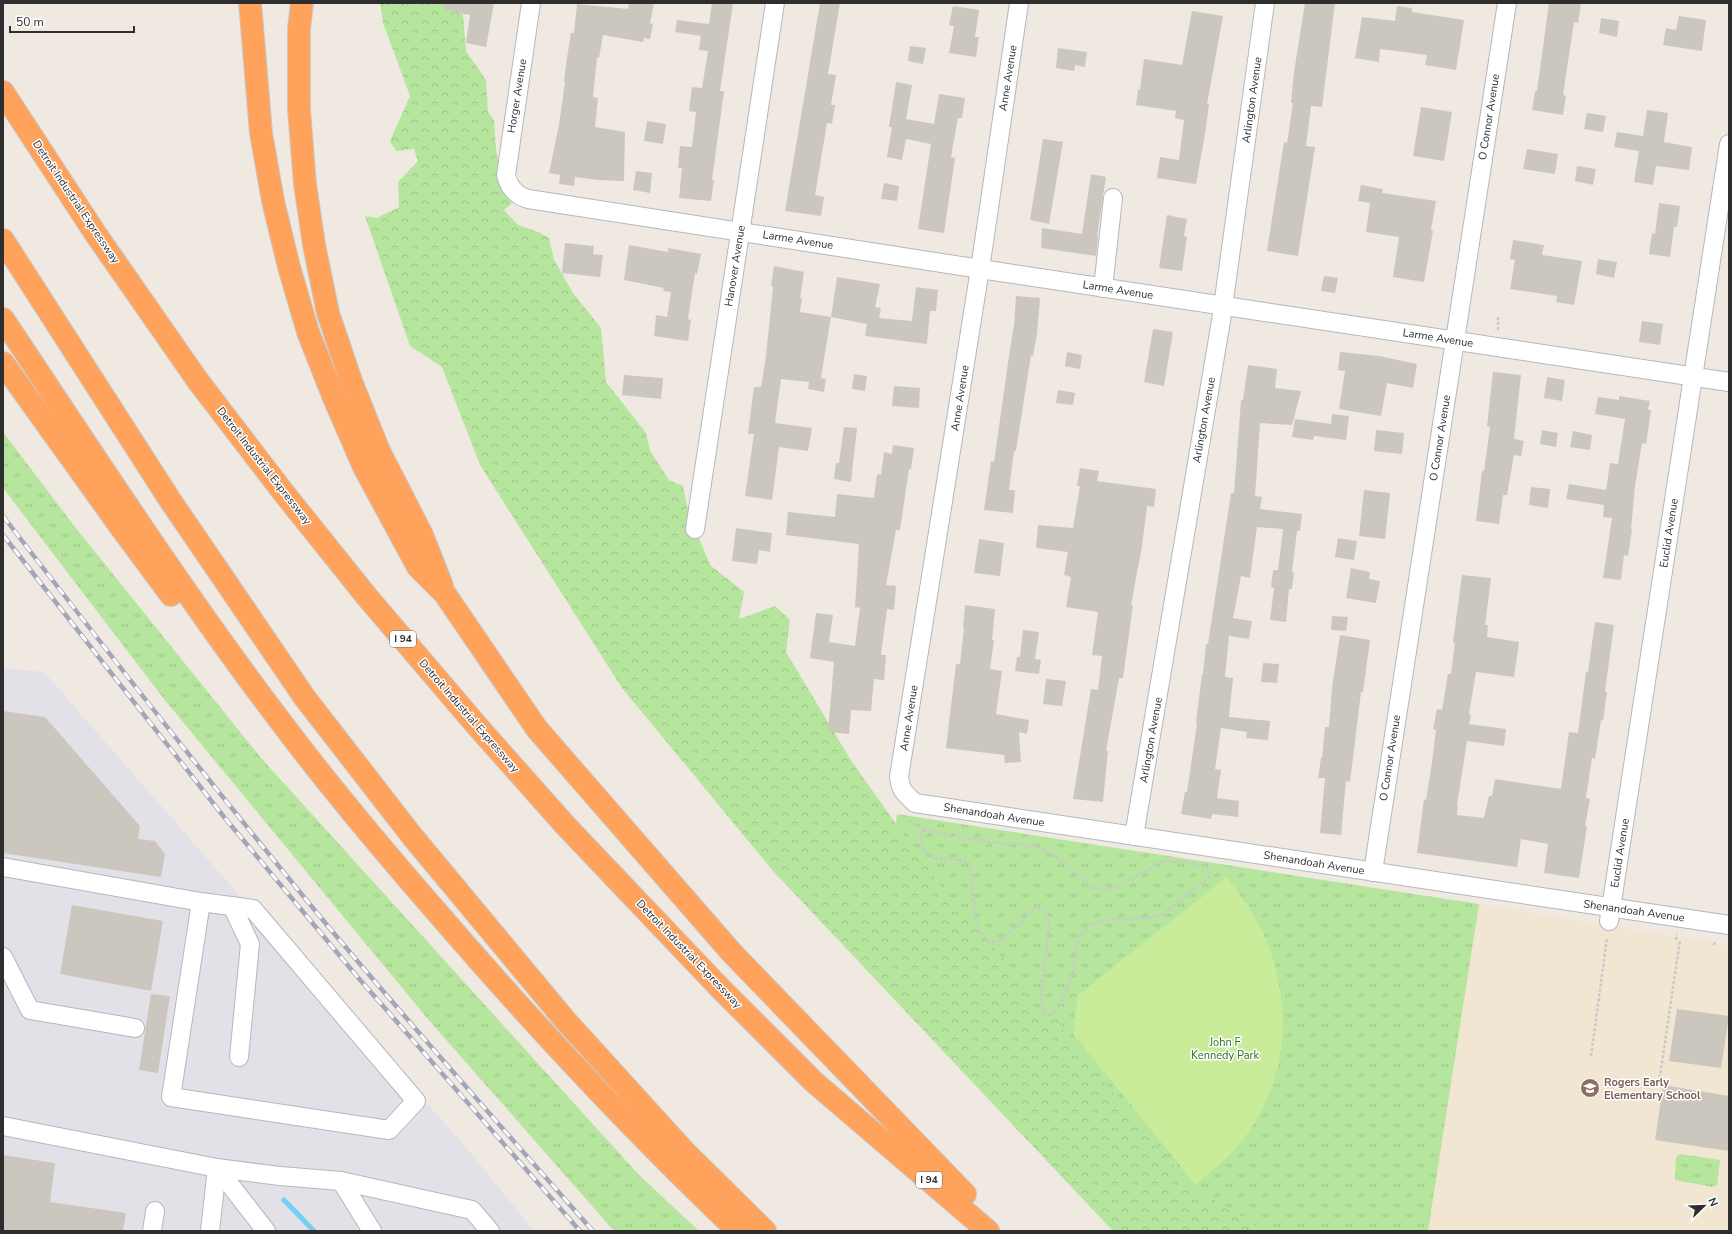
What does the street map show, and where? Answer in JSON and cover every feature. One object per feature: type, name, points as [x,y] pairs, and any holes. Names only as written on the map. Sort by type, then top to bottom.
[{"type":"highway","points":[[250,3],[261,133],[273,201],[289,267],[308,332],[334,398],[364,467],[418,567],[445,594],[537,729],[711,930],[737,959],[1000,1231]]},
{"type":"highway","points":[[302,3],[299,29],[299,110],[305,184],[314,245],[328,313],[351,381],[380,451],[422,535],[445,594]]},
{"type":"highway","name":"Detroit Industrial Expressway","points":[[3,92],[95,233],[198,382],[363,592],[478,727],[565,825],[720,988],[809,1077],[988,1231]]},
{"type":"highway","points":[[3,240],[170,500],[310,704],[412,836],[565,1020],[684,1151],[765,1231]]},
{"type":"highway","points":[[3,319],[163,558],[282,725],[379,845],[496,980],[671,1167],[738,1231]]},
{"type":"highway","points":[[3,362],[122,529],[230,673],[282,725]]},
{"type":"street","name":"Horger Avenue","points":[[510,188],[506,168],[531,3]]},
{"type":"street","name":"Hanover Avenue","points":[[695,529],[775,3]]},
{"type":"street","name":"Anne Avenue","points":[[903,792],[900,786],[900,777],[980,269],[1020,3]]},
{"type":"street","name":"Arlington Avenue","points":[[1134,836],[1223,306],[1265,3]]},
{"type":"street","name":"O Connor Avenue","points":[[1373,872],[1507,3]]},
{"type":"street","name":"Euclid Avenue","points":[[1610,920],[1729,144]]},
{"type":"street","name":"Larme Avenue","points":[[510,188],[528,199],[1103,288],[1729,382]]},
{"type":"street","points":[[1103,288],[1113,198]]},
{"type":"street","name":"Shenandoah Avenue","points":[[903,792],[915,803],[1373,872],[1610,920],[1729,926]]},
{"type":"street","points":[[3,867],[201,902],[253,909],[416,1101],[389,1130],[171,1097],[201,902]]},
{"type":"street","points":[[232,906],[250,944],[239,1057]]},
{"type":"street","points":[[3,957],[30,1010],[135,1028]]},
{"type":"street","points":[[3,1126],[217,1168],[280,1176],[341,1181],[472,1210],[490,1231]]},
{"type":"street","points":[[210,1231],[217,1168]]},
{"type":"street","points":[[217,1168],[266,1231]]},
{"type":"street","points":[[341,1181],[372,1231]]},
{"type":"street","points":[[152,1231],[155,1211]]},
{"type":"path","points":[[1498,317],[1498,330]]},
{"type":"path","points":[[911,817],[910,822],[924,830],[989,842],[1024,844],[1039,848],[1055,856],[1094,888],[1103,890],[1113,888],[1163,862],[1171,861],[1188,864],[1206,868],[1211,872],[1210,876],[1162,915],[1102,921],[1091,924],[1082,932],[1078,940],[1074,969],[1055,1013],[1050,1015],[1044,1013],[1041,1002],[1049,922],[1048,915],[1042,909],[1035,908],[1002,940],[995,942],[986,940],[980,933],[976,922],[971,869],[969,864],[960,860],[936,860],[928,855],[920,845],[920,837],[924,830]]},
{"type":"path","points":[[1591,1056],[1610,920]]},
{"type":"path","points":[[1659,1083],[1680,940]]},
{"type":"shaded area","points":[[3,668],[44,672],[260,919],[465,1146],[534,1231],[3,1231]]},
{"type":"shaded area","name":"Rogers Early Elementary School","points":[[1479,904],[1729,945],[1729,1231],[1428,1231]]},
{"type":"green space","points":[[380,3],[462,3],[466,51],[486,80],[488,112],[494,120],[496,149],[503,190],[512,203],[504,210],[518,225],[536,231],[549,238],[554,260],[573,293],[601,328],[606,382],[646,433],[650,451],[669,480],[683,486],[688,511],[710,565],[744,592],[739,619],[775,606],[790,620],[786,652],[852,762],[937,881],[1006,962],[1035,1011],[1058,1018],[1067,1039],[1193,1187],[1254,1224],[1260,1231],[1113,1231],[774,872],[622,688],[480,465],[442,367],[410,346],[365,216],[377,218],[399,207],[398,182],[418,161],[414,149],[396,151],[390,141],[410,96],[383,23]]},
{"type":"green space","points":[[3,432],[75,527],[261,758],[639,1175],[699,1231],[614,1231],[427,1018],[164,699],[3,488]]},
{"type":"green space","name":"John F Kennedy Park","points":[[897,814],[1479,904],[1428,1231],[1151,1231],[881,958]]},
{"type":"green space","points":[[1227,877],[1255,918],[1263,933],[1273,959],[1280,986],[1283,1013],[1282,1040],[1278,1066],[1270,1092],[1258,1117],[1237,1147],[1196,1185],[1073,1034],[1078,995]]},
{"type":"green space","points":[[1681,1154],[1720,1160],[1717,1185],[1713,1187],[1675,1180],[1676,1158]]},
{"type":"building","points":[[445,3],[494,3],[486,47],[466,43],[470,15],[445,10]]},
{"type":"building","points":[[629,3],[654,3],[650,23],[653,24],[650,39],[644,38],[643,42],[603,35],[599,58],[597,57],[593,97],[598,98],[595,127],[625,132],[624,181],[575,177],[574,186],[559,184],[560,175],[549,173],[559,125],[566,64],[571,33],[574,33],[577,4],[628,9]]},
{"type":"building","points":[[712,3],[733,3],[720,91],[724,91],[712,180],[714,180],[711,201],[679,198],[682,168],[678,168],[680,146],[692,147],[696,112],[689,111],[692,87],[702,88],[708,51],[699,50],[701,36],[675,32],[677,20],[709,24]]},
{"type":"building","points":[[820,3],[840,3],[828,74],[836,75],[831,105],[835,105],[832,124],[827,123],[815,195],[824,197],[821,216],[785,211]]},
{"type":"building","points":[[1305,3],[1335,3],[1322,107],[1311,106],[1306,146],[1315,147],[1298,256],[1267,251],[1284,142],[1287,143],[1293,103],[1291,103],[1294,72]]},
{"type":"building","points":[[1549,3],[1581,3],[1578,23],[1574,22],[1563,95],[1566,96],[1563,115],[1532,110],[1535,91],[1537,91]]},
{"type":"building","points":[[953,6],[979,10],[975,37],[979,37],[976,57],[949,53],[954,26],[949,25]]},
{"type":"building","points":[[1397,6],[1412,8],[1412,12],[1464,20],[1456,70],[1425,65],[1427,55],[1380,49],[1379,62],[1355,58],[1362,17],[1395,21]]},
{"type":"building","points":[[1192,11],[1223,16],[1207,104],[1209,104],[1205,134],[1196,184],[1157,178],[1160,157],[1179,160],[1184,120],[1175,118],[1176,111],[1136,105],[1138,89],[1140,90],[1144,59],[1182,65]]},
{"type":"building","points":[[1679,16],[1706,20],[1702,51],[1663,45],[1666,28],[1676,30]]},
{"type":"building","points":[[1601,18],[1619,21],[1617,37],[1599,33]]},
{"type":"building","points":[[910,46],[926,48],[923,64],[908,61]]},
{"type":"building","points":[[1058,48],[1087,52],[1085,67],[1075,65],[1074,71],[1056,68]]},
{"type":"building","points":[[896,82],[912,85],[906,119],[934,124],[939,94],[965,98],[962,118],[958,118],[951,157],[955,158],[944,233],[918,229],[931,144],[906,139],[902,160],[887,157],[892,127],[889,127]]},
{"type":"building","points":[[1421,107],[1452,112],[1444,161],[1413,156]]},
{"type":"building","points":[[1647,110],[1668,113],[1664,142],[1692,147],[1689,170],[1656,166],[1653,185],[1634,182],[1639,151],[1614,147],[1617,132],[1643,136]]},
{"type":"building","points":[[1587,113],[1606,116],[1603,132],[1584,129]]},
{"type":"building","points":[[647,121],[666,124],[663,144],[644,141]]},
{"type":"building","points":[[1043,139],[1063,142],[1049,224],[1030,220]]},
{"type":"building","points":[[1527,149],[1558,154],[1555,174],[1523,169]]},
{"type":"building","points":[[1577,166],[1596,169],[1593,185],[1575,181]]},
{"type":"building","points":[[636,171],[652,173],[650,193],[633,190]]},
{"type":"building","points":[[1091,174],[1106,177],[1097,236],[1096,256],[1041,248],[1042,228],[1082,234]]},
{"type":"building","points":[[884,183],[899,186],[897,201],[881,199]]},
{"type":"building","points":[[1361,185],[1383,189],[1382,193],[1436,201],[1431,230],[1433,231],[1424,282],[1393,277],[1399,237],[1366,232],[1370,203],[1358,201]]},
{"type":"building","points":[[1659,203],[1680,206],[1677,227],[1674,227],[1670,257],[1649,254],[1652,233],[1655,234]]},
{"type":"building","points":[[1167,215],[1187,219],[1184,236],[1187,237],[1182,271],[1159,268]]},
{"type":"building","points":[[1513,240],[1544,245],[1542,255],[1582,261],[1574,305],[1556,302],[1557,296],[1510,289],[1515,260],[1510,259]]},
{"type":"building","points":[[565,243],[594,246],[593,254],[603,255],[600,277],[562,273]]},
{"type":"building","points":[[629,245],[668,252],[668,248],[701,254],[697,274],[695,273],[688,319],[691,320],[688,341],[654,336],[656,315],[667,317],[671,292],[663,291],[664,288],[624,280]]},
{"type":"building","points":[[1598,259],[1617,262],[1614,278],[1596,274]]},
{"type":"building","points":[[774,266],[804,272],[800,298],[802,298],[800,312],[831,317],[821,378],[826,379],[824,392],[808,389],[809,382],[781,379],[775,423],[812,428],[808,451],[779,447],[772,500],[745,496],[754,434],[748,434],[754,387],[761,387],[766,356],[773,287],[771,286]]},
{"type":"building","points":[[1324,276],[1338,278],[1335,293],[1321,291]]},
{"type":"building","points":[[837,277],[880,284],[875,307],[881,308],[879,318],[912,321],[916,287],[938,290],[936,311],[930,311],[927,344],[865,336],[867,324],[831,317]]},
{"type":"building","points":[[1016,296],[1040,298],[1037,334],[1033,356],[1031,355],[1016,451],[1014,451],[1009,490],[1015,490],[1013,513],[984,510],[991,461],[994,462],[1014,325]]},
{"type":"building","points":[[1642,321],[1663,324],[1660,345],[1639,342]]},
{"type":"building","points":[[1153,329],[1173,332],[1164,386],[1144,382]]},
{"type":"building","points":[[1067,352],[1082,355],[1080,369],[1065,366]]},
{"type":"building","points":[[1340,352],[1379,356],[1417,364],[1413,388],[1387,383],[1381,416],[1339,409],[1345,371],[1338,370]]},
{"type":"building","points":[[1248,365],[1277,369],[1275,388],[1301,391],[1292,425],[1260,423],[1255,496],[1262,497],[1260,509],[1302,514],[1300,531],[1297,531],[1292,572],[1294,572],[1292,589],[1289,589],[1286,622],[1270,620],[1274,588],[1271,587],[1273,570],[1278,570],[1283,529],[1257,527],[1250,578],[1241,576],[1233,618],[1252,621],[1249,639],[1229,636],[1225,677],[1233,678],[1229,717],[1270,721],[1268,740],[1246,738],[1247,732],[1221,728],[1215,769],[1221,770],[1217,798],[1239,801],[1238,817],[1212,814],[1211,819],[1181,814],[1185,792],[1187,792],[1197,724],[1206,644],[1208,644],[1231,493],[1234,493],[1241,400],[1243,400]]},
{"type":"building","points":[[1493,372],[1521,375],[1514,439],[1524,441],[1521,456],[1514,455],[1507,495],[1503,495],[1499,524],[1476,521],[1482,471],[1484,471],[1490,427],[1487,426]]},
{"type":"building","points":[[854,374],[867,376],[865,391],[852,389]]},
{"type":"building","points":[[624,375],[663,378],[661,399],[622,395]]},
{"type":"building","points":[[1547,377],[1565,380],[1562,401],[1544,398]]},
{"type":"building","points":[[894,386],[920,388],[919,408],[892,406]]},
{"type":"building","points":[[1058,390],[1075,393],[1073,405],[1056,403]]},
{"type":"building","points":[[1619,396],[1650,401],[1648,410],[1651,410],[1646,444],[1642,443],[1635,486],[1632,529],[1628,556],[1624,555],[1621,580],[1603,578],[1612,518],[1603,517],[1604,505],[1566,499],[1569,484],[1606,490],[1610,463],[1618,464],[1625,419],[1595,414],[1598,397],[1619,400]]},
{"type":"building","points":[[1332,414],[1349,416],[1346,440],[1314,436],[1313,440],[1292,437],[1295,419],[1331,424]]},
{"type":"building","points":[[844,427],[857,428],[851,482],[834,479],[836,463],[839,463]]},
{"type":"building","points":[[1376,430],[1404,433],[1402,454],[1374,451]]},
{"type":"building","points":[[1542,430],[1558,433],[1556,447],[1540,444]]},
{"type":"building","points":[[1573,431],[1592,435],[1590,450],[1570,447]]},
{"type":"building","points":[[893,445],[914,448],[911,469],[909,469],[900,530],[896,530],[886,585],[896,586],[894,610],[887,609],[881,655],[886,655],[884,680],[874,679],[871,711],[851,710],[849,734],[828,732],[834,662],[810,658],[816,613],[833,615],[829,642],[855,646],[860,608],[855,607],[859,544],[786,535],[788,512],[835,517],[837,494],[874,498],[877,474],[881,475],[884,452],[892,454]]},
{"type":"building","points":[[1080,468],[1099,471],[1097,481],[1156,489],[1154,507],[1147,506],[1142,546],[1131,605],[1133,605],[1123,678],[1119,678],[1106,751],[1108,751],[1103,802],[1073,799],[1091,689],[1098,690],[1102,656],[1092,655],[1098,612],[1066,607],[1071,577],[1064,575],[1068,552],[1036,548],[1038,525],[1073,528],[1080,486],[1077,486]]},
{"type":"building","points":[[1531,487],[1550,489],[1548,508],[1529,505]]},
{"type":"building","points":[[1364,490],[1390,493],[1385,539],[1359,536]]},
{"type":"building","points":[[736,528],[772,533],[770,552],[759,550],[757,564],[732,561]]},
{"type":"building","points":[[1338,538],[1357,541],[1354,560],[1335,557]]},
{"type":"building","points":[[979,539],[1004,543],[1000,576],[974,573]]},
{"type":"building","points":[[1351,568],[1370,572],[1369,579],[1380,581],[1376,603],[1346,598]]},
{"type":"building","points":[[1462,575],[1491,578],[1485,625],[1488,625],[1487,637],[1519,642],[1514,677],[1476,672],[1469,714],[1471,715],[1469,724],[1506,729],[1504,746],[1467,741],[1457,805],[1457,815],[1484,818],[1489,796],[1492,796],[1495,779],[1561,789],[1569,732],[1578,733],[1586,672],[1588,672],[1595,622],[1614,625],[1605,691],[1607,692],[1603,721],[1601,720],[1595,759],[1592,758],[1586,798],[1590,799],[1585,826],[1587,826],[1579,878],[1544,873],[1548,844],[1521,839],[1517,867],[1417,853],[1424,799],[1426,800],[1432,762],[1436,730],[1433,729],[1437,709],[1442,710],[1448,674],[1451,674],[1455,643],[1453,642]]},
{"type":"building","points":[[965,605],[995,609],[992,640],[994,640],[990,669],[1002,671],[996,714],[1029,720],[1027,734],[1019,732],[1021,762],[1005,763],[1004,755],[946,748],[956,664],[960,664]]},
{"type":"building","points":[[1332,616],[1348,617],[1346,631],[1331,630]]},
{"type":"building","points":[[1023,630],[1039,632],[1035,659],[1041,660],[1039,674],[1015,671],[1017,657],[1020,657]]},
{"type":"building","points":[[1340,635],[1370,640],[1363,692],[1361,692],[1350,782],[1346,781],[1341,835],[1320,833],[1325,778],[1318,778],[1322,758],[1325,727],[1329,727],[1332,688]]},
{"type":"building","points":[[1263,663],[1279,664],[1277,683],[1261,682]]},
{"type":"building","points":[[1046,679],[1066,681],[1062,706],[1043,704]]},
{"type":"building","points":[[3,711],[45,717],[140,826],[138,839],[155,841],[165,854],[161,877],[3,853]]},
{"type":"building","points":[[72,905],[163,921],[151,991],[60,974]]},
{"type":"building","points":[[151,994],[170,996],[158,1073],[139,1070]]},
{"type":"building","points":[[1677,1009],[1729,1016],[1721,1068],[1669,1061]]},
{"type":"building","points":[[1663,1085],[1729,1096],[1729,1151],[1655,1140]]},
{"type":"building","points":[[3,1155],[55,1163],[50,1202],[126,1213],[123,1231],[3,1231]]},
{"type":"waterway","points":[[284,1200],[314,1231]]},
{"type":"railway","points":[[3,516],[163,722],[327,925],[426,1041],[593,1231]]},
{"type":"railway","points":[[3,535],[224,817],[355,974],[580,1231]]},
{"type":"place","name":"Rogers Early Elementary School","points":[[1590,1088]]}]
